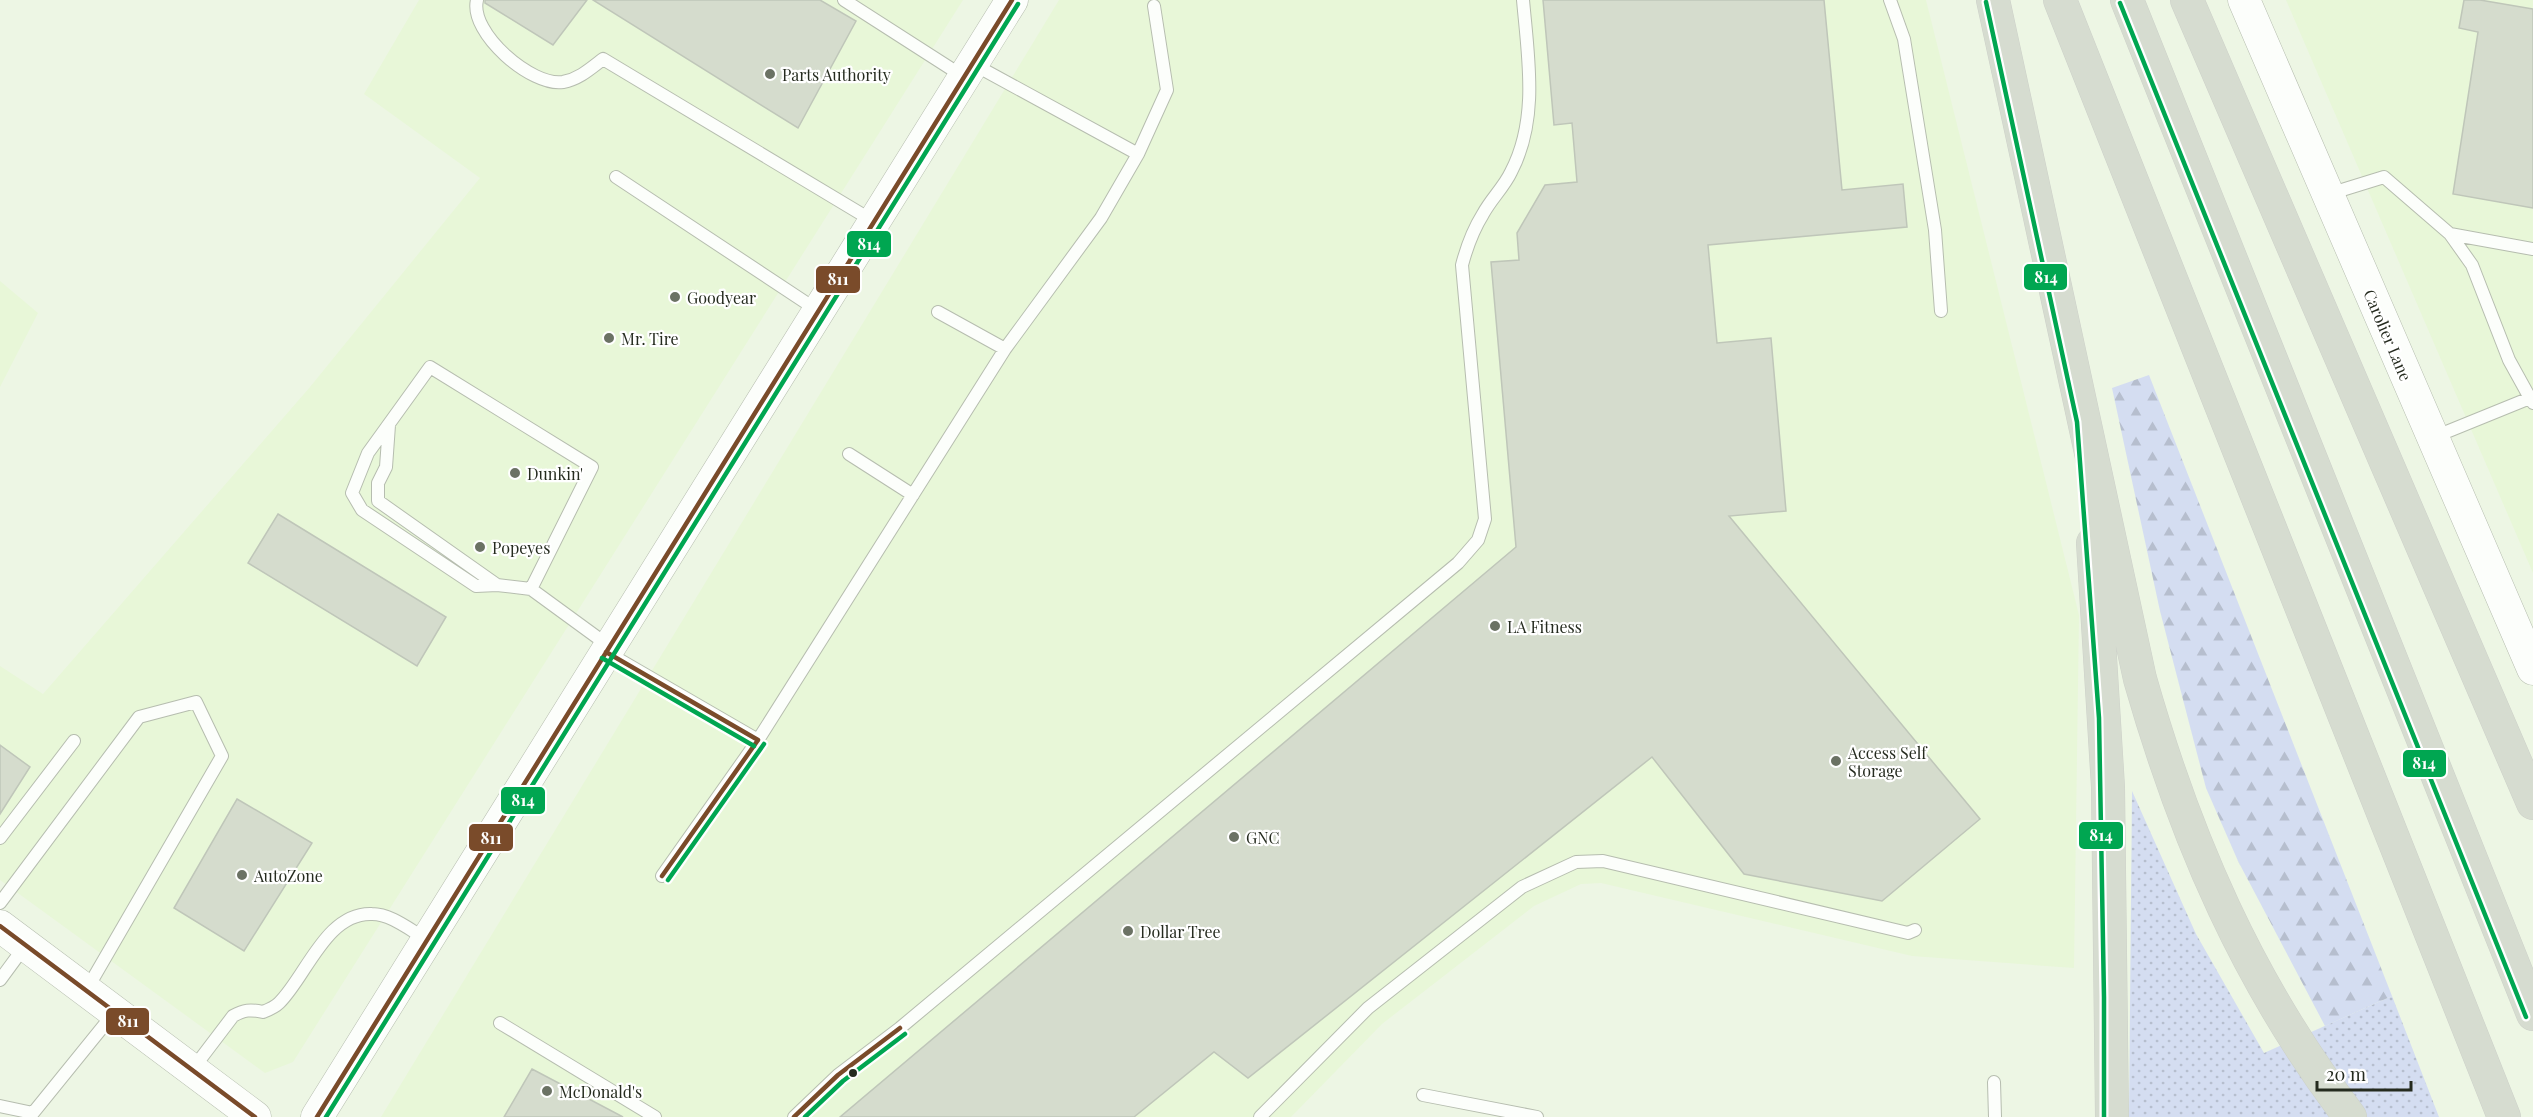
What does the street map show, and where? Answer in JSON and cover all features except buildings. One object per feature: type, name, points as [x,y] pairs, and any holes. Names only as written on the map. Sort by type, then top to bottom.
[{"type":"highway","points":[[1993,0],[2143,689],[2186,821],[2224,908],[2281,1016],[2321,1079],[2350,1117]]},
{"type":"highway","points":[[2060,0],[2504,1117]]},
{"type":"highway","points":[[2127,0],[2533,1014]]},
{"type":"highway","points":[[2187,0],[2533,803]]},
{"type":"highway","points":[[2084,422],[2106,718],[2112,986],[2112,1117]]},
{"type":"street","points":[[317,1117],[1012,0]]},
{"type":"street","name":"Carolier Lane","points":[[2245,0],[2533,669]]},
{"type":"street","points":[[0,926],[192,1070],[247,1115]]},
{"type":"lane","points":[[477,0],[475,6],[484,31],[511,61],[536,75],[561,83],[580,77],[603,59],[874,222]]},
{"type":"lane","points":[[844,0],[968,70],[1138,154]]},
{"type":"lane","points":[[794,1117],[838,1075],[900,1028],[1458,563],[1478,540],[1485,519],[1462,265],[1469,240],[1483,213],[1511,172],[1527,132],[1530,81],[1523,0]]},
{"type":"lane","points":[[1890,0],[1904,39],[1915,106],[1935,230],[1941,311]]},
{"type":"lane","points":[[662,876],[758,740],[1005,349],[1101,218],[1138,154],[1167,90],[1154,6]]},
{"type":"lane","points":[[616,177],[818,311]]},
{"type":"lane","points":[[2328,194],[2384,177],[2450,234],[2472,265],[2509,360],[2532,399],[2433,438]]},
{"type":"lane","points":[[2450,234],[2533,249]]},
{"type":"lane","points":[[938,312],[1005,349]]},
{"type":"lane","points":[[531,589],[592,467],[430,367],[368,453],[352,493],[362,510],[476,586],[497,585],[531,589],[608,649],[758,740]]},
{"type":"lane","points":[[390,423],[386,467],[378,483],[378,501],[497,585]]},
{"type":"lane","points":[[849,454],[913,495]]},
{"type":"lane","points":[[0,903],[139,717],[196,702],[222,756],[87,991]]},
{"type":"lane","points":[[0,838],[74,741]]},
{"type":"lane","points":[[1260,1117],[1368,1008],[1522,887],[1576,862],[1603,861],[1908,933],[1915,930]]},
{"type":"lane","points":[[192,1070],[233,1016],[243,1011],[262,1012],[278,1004],[335,927],[356,917],[372,914],[388,917],[427,939]]},
{"type":"lane","points":[[0,980],[26,945]]},
{"type":"lane","points":[[0,1107],[33,1113],[115,1012]]},
{"type":"lane","points":[[500,1023],[655,1117]]},
{"type":"lane","points":[[1994,1082],[1995,1117]]},
{"type":"lane","points":[[1423,1095],[1537,1117]]},
{"type":"shaded area","points":[[419,0],[963,0],[293,1062],[265,1073],[0,880],[0,666],[43,694],[310,387],[480,178],[364,94]]},
{"type":"shaded area","points":[[1059,0],[1926,0],[2079,615],[2074,968],[1912,956],[1601,883],[1581,884],[1534,906],[1382,1024],[1291,1117],[381,1117]]},
{"type":"shaded area","points":[[2286,0],[2533,0],[2533,573]]},
{"type":"shaded area","points":[[0,281],[38,313],[0,387]]},
{"type":"green space","points":[[2149,375],[2392,996],[2325,1026],[2238,861],[2206,788],[2160,611],[2112,388]]},
{"type":"green space","points":[[2132,791],[2196,934],[2264,1053],[2392,996],[2439,1117],[2129,1117]]},
{"type":"transit line","name":"811","points":[[317,1117],[1012,0]]},
{"type":"transit line","name":"814","points":[[1986,2],[2077,422],[2099,718],[2104,1117]]},
{"type":"transit line","name":"814","points":[[2120,3],[2526,1017]]},
{"type":"transit line","name":"814","points":[[326,1117],[1018,4]]},
{"type":"transit line","name":"811","points":[[606,652],[758,740]]},
{"type":"transit line","name":"814","points":[[602,658],[754,746]]},
{"type":"transit line","name":"811","points":[[662,876],[758,740]]},
{"type":"transit line","name":"814","points":[[668,880],[764,744]]},
{"type":"transit line","name":"811","points":[[0,926],[255,1117]]},
{"type":"transit line","name":"811","points":[[794,1117],[838,1075],[900,1028]]},
{"type":"transit line","name":"814","points":[[805,1117],[843,1081],[905,1034]]},
{"type":"place","name":"Parts Authority","points":[[770,74]]},
{"type":"place","name":"Goodyear","points":[[675,297]]},
{"type":"place","name":"Mr. Tire","points":[[609,338]]},
{"type":"place","name":"Dunkin'","points":[[515,473]]},
{"type":"place","name":"Popeyes","points":[[480,547]]},
{"type":"place","name":"LA Fitness","points":[[1495,626]]},
{"type":"place","name":"Access Self Storage","points":[[1836,761]]},
{"type":"place","name":"GNC","points":[[1234,837]]},
{"type":"place","name":"AutoZone","points":[[242,875]]},
{"type":"place","name":"Dollar Tree","points":[[1128,931]]},
{"type":"place","name":"McDonald's","points":[[547,1091]]}]
